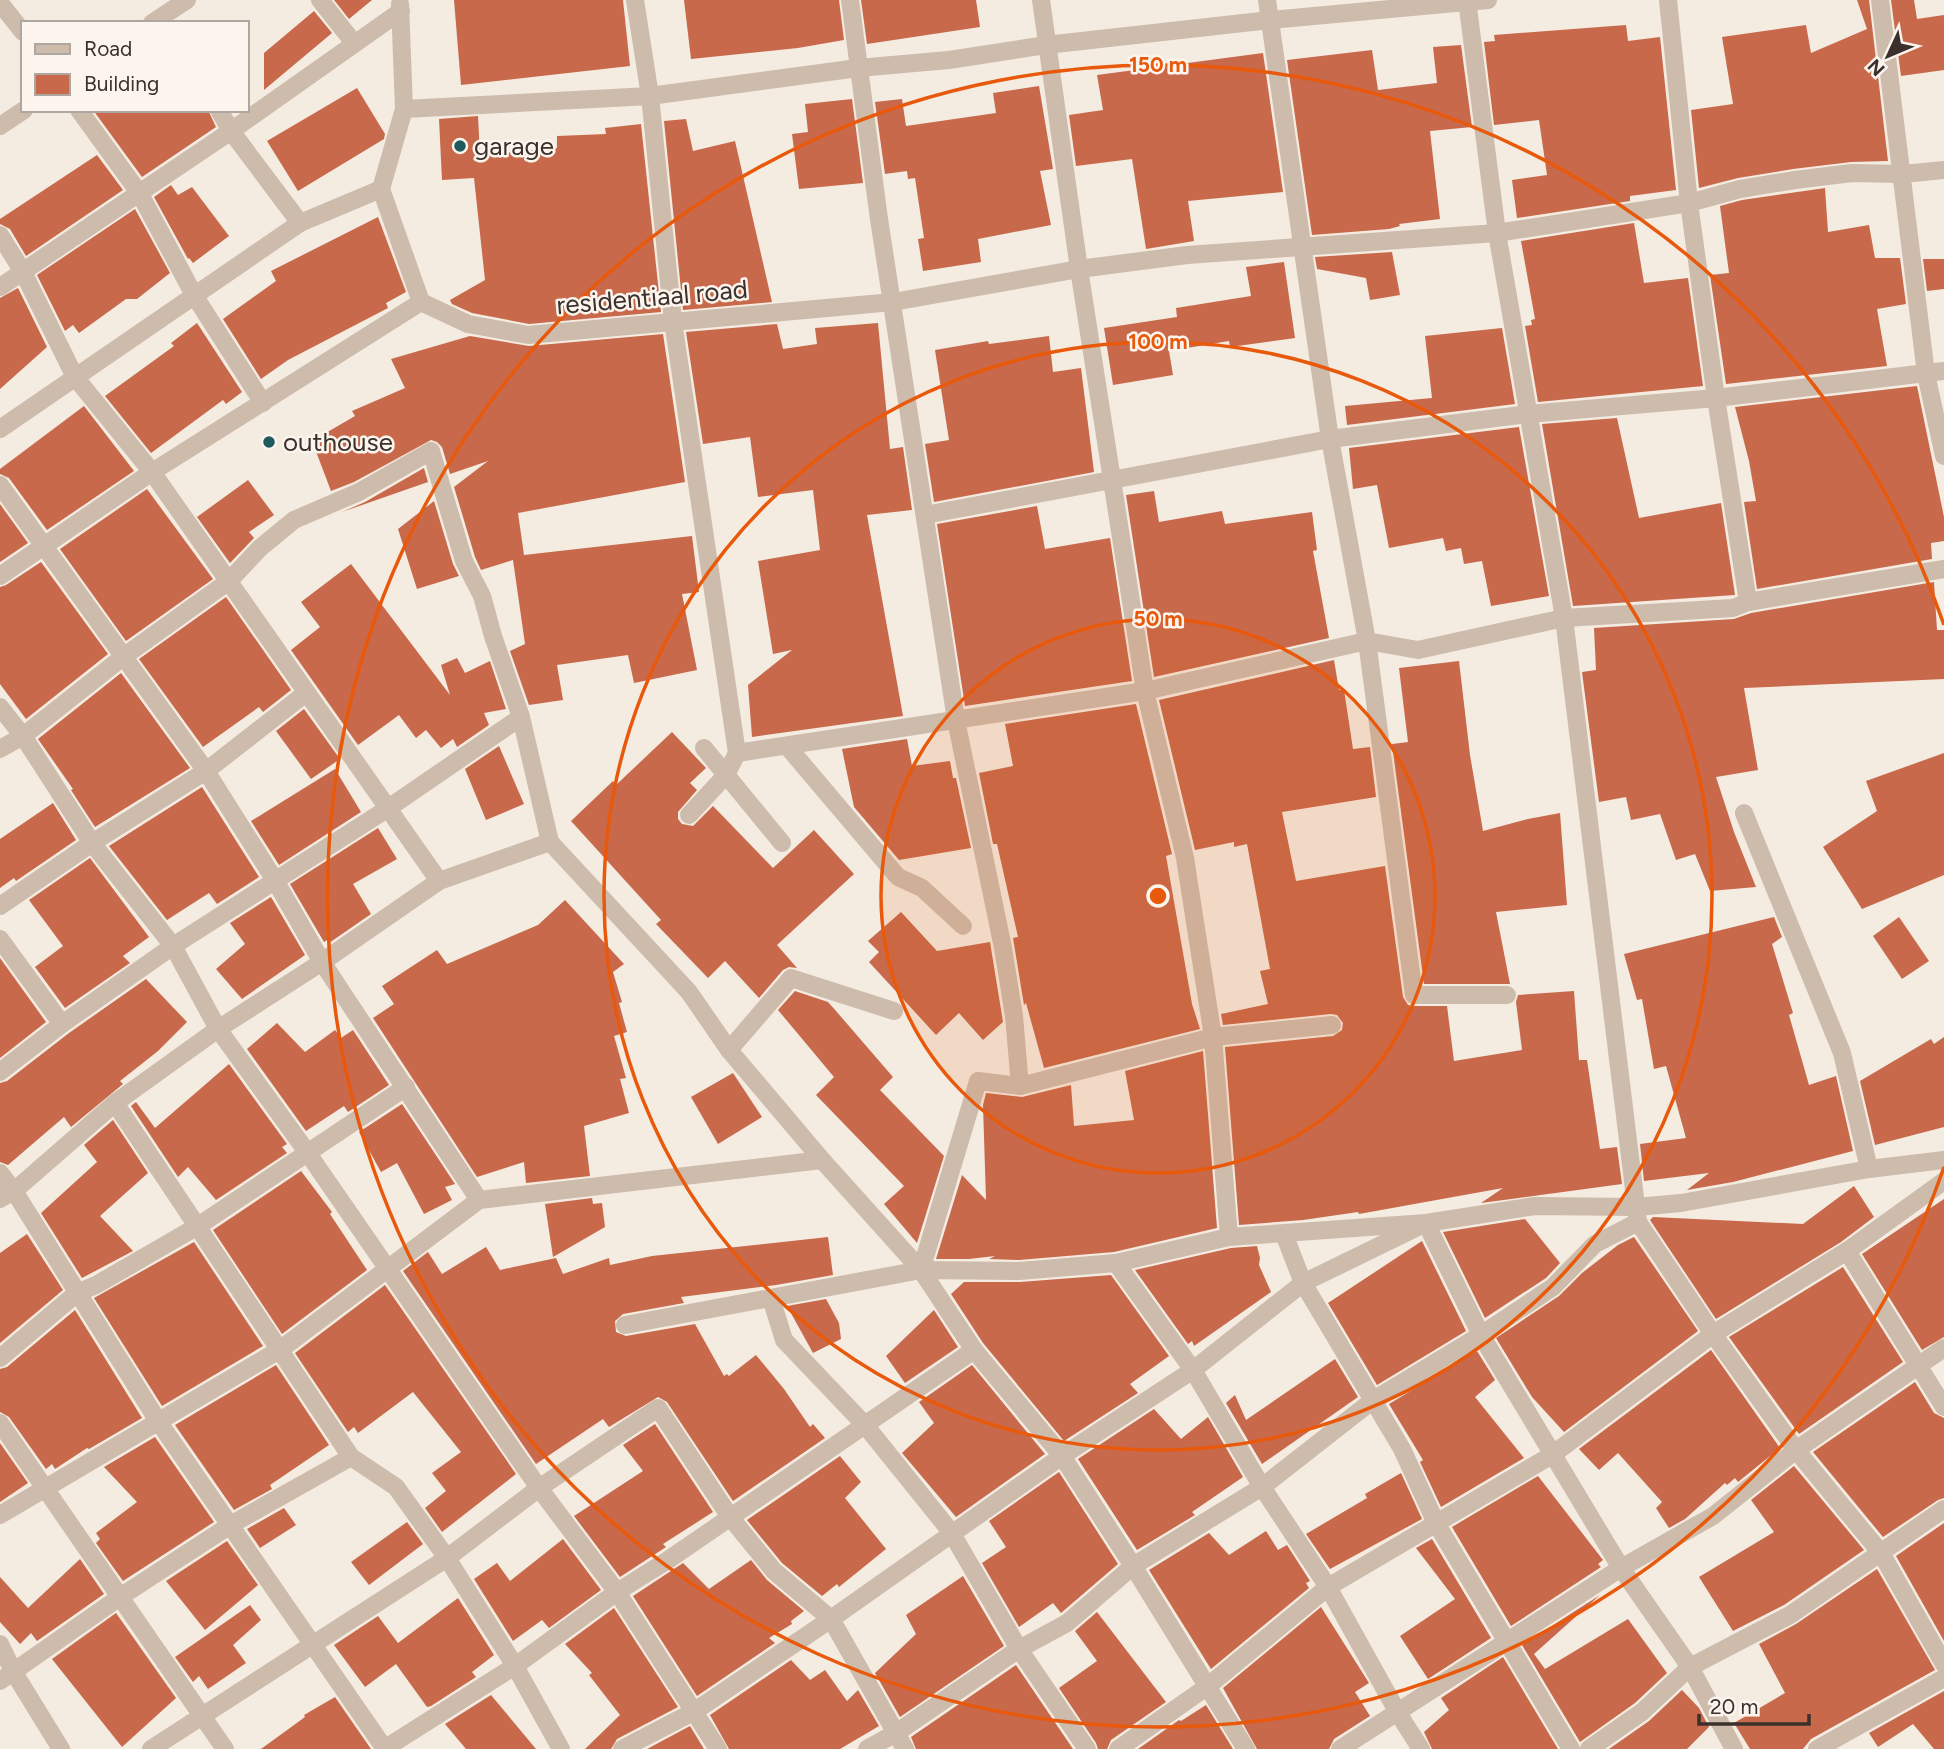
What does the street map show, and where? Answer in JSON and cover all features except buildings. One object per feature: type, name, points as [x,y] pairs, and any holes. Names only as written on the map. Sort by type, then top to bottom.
[{"type":"street","points":[[152,0],[160,20],[187,0]]},
{"type":"street","points":[[320,0],[354,43]]},
{"type":"street","points":[[635,0],[650,96],[673,321],[737,753],[726,775],[690,815]]},
{"type":"street","points":[[850,0],[956,720],[1003,948],[1014,1016],[1020,1086]]},
{"type":"street","points":[[1041,0],[1079,269],[1145,691],[1185,858],[1213,1037],[1229,1237]]},
{"type":"street","points":[[1267,0],[1330,439],[1367,641],[1414,995],[1507,995]]},
{"type":"street","points":[[404,110],[650,96],[858,68],[949,60],[1046,45],[1270,20],[1488,0]]},
{"type":"street","points":[[1668,0],[1689,203],[1748,602]]},
{"type":"street","points":[[1880,0],[1903,174],[1935,373],[1944,456]]},
{"type":"street","points":[[1467,1],[1497,233],[1564,618],[1637,1215],[1713,1334],[1796,1450],[1881,1552],[1944,1664]]},
{"type":"street","points":[[0,3],[21,29]]},
{"type":"street","points":[[0,287],[231,131],[354,43],[400,5]]},
{"type":"street","points":[[0,576],[152,472],[421,302],[381,188],[404,110],[400,5]]},
{"type":"street","points":[[0,126],[21,112]]},
{"type":"street","points":[[80,112],[140,194],[194,295],[263,403]]},
{"type":"street","points":[[220,112],[231,131],[300,223]]},
{"type":"street","name":"residentiaal road","points":[[421,302],[468,324],[528,335],[893,302],[1079,269],[1187,255],[1497,233],[1689,203],[1741,189],[1794,180],[1852,173],[1903,174],[1944,170]]},
{"type":"street","points":[[0,429],[300,223],[381,188]]},
{"type":"street","points":[[0,235],[23,272],[75,377],[152,472],[439,881]]},
{"type":"street","points":[[925,515],[1330,439],[1528,414],[1716,398],[1935,373]]},
{"type":"street","points":[[0,750],[23,736],[123,657],[229,581],[260,548],[294,520],[359,492],[431,451],[464,561],[482,596],[521,717],[550,842],[689,992],[729,1050],[822,1160],[921,1270],[974,1350],[1062,1455],[1246,1749]]},
{"type":"street","points":[[0,485],[206,771],[276,881],[322,962],[479,1200]]},
{"type":"street","points":[[737,753],[1145,691],[1367,641],[1418,650],[1564,618],[1733,608],[1748,602],[1944,569]]},
{"type":"street","points":[[0,906],[92,843],[206,771],[306,694]]},
{"type":"street","points":[[0,708],[23,736],[92,843],[173,946],[218,1028],[539,1488],[617,1592],[718,1749]]},
{"type":"street","points":[[0,1072],[62,1024],[173,946],[387,808],[521,717]]},
{"type":"street","points":[[787,746],[898,877],[922,888],[963,926]]},
{"type":"street","points":[[704,748],[782,843]]},
{"type":"street","points":[[1744,813],[1842,1053],[1869,1169]]},
{"type":"street","points":[[7,1195],[115,1103],[218,1028],[322,962],[439,881],[550,842]]},
{"type":"street","points":[[0,939],[62,1024]]},
{"type":"street","points":[[729,1050],[791,978],[894,1011]]},
{"type":"street","points":[[921,1270],[978,1081],[1020,1086],[1213,1037],[1332,1025]]},
{"type":"street","points":[[0,1358],[76,1293],[96,1285],[198,1226],[406,1087]]},
{"type":"street","points":[[115,1103],[351,1457],[396,1487],[447,1558],[515,1666],[561,1749]]},
{"type":"street","points":[[0,1515],[281,1349],[479,1200],[822,1160]]},
{"type":"street","points":[[867,1749],[901,1741],[1019,1648],[1067,1623],[1133,1566],[1262,1487],[1372,1401],[1481,1335],[1553,1287],[1595,1244],[1637,1215],[1681,1203],[1869,1169],[1944,1160]]},
{"type":"street","points":[[0,1173],[7,1195],[76,1293],[158,1421],[232,1524],[384,1749],[515,1666],[617,1592],[974,1350]]},
{"type":"street","points":[[1118,1749],[1208,1686],[1328,1587],[1552,1455],[1713,1334],[1847,1251],[1942,1187]]},
{"type":"street","points":[[625,1325],[921,1270],[1019,1271],[1116,1263],[1229,1237],[1426,1223],[1535,1206],[1637,1215]]},
{"type":"street","points":[[622,1749],[695,1711],[831,1619],[1062,1455],[1193,1370],[1303,1283],[1426,1223]]},
{"type":"street","points":[[1426,1223],[1481,1335],[1621,1568],[1690,1667],[1734,1749]]},
{"type":"street","points":[[1284,1234],[1303,1283],[1402,1449],[1436,1523],[1571,1749]]},
{"type":"street","points":[[1847,1251],[1944,1407]]},
{"type":"street","points":[[1116,1263],[1193,1370],[1262,1487],[1328,1587],[1421,1749]]},
{"type":"street","points":[[771,1298],[784,1339],[865,1425],[951,1532],[1019,1648],[1087,1749]]},
{"type":"street","points":[[1340,1749],[1621,1568],[1713,1516],[1796,1450],[1944,1348]]},
{"type":"street","points":[[151,1749],[447,1558],[539,1488],[658,1408],[730,1517],[774,1572],[831,1619],[901,1741]]},
{"type":"street","points":[[0,1423],[225,1749]]},
{"type":"street","points":[[7,1676],[120,1597],[232,1524],[351,1457]]},
{"type":"street","points":[[1589,1749],[1643,1712],[1690,1667],[1790,1615],[1944,1509]]},
{"type":"street","points":[[0,1644],[7,1676],[61,1749]]},
{"type":"street","points":[[1817,1749],[1944,1678]]},
{"type":"place","name":"garage","points":[[460,146]]},
{"type":"place","name":"outhouse","points":[[269,442]]}]
